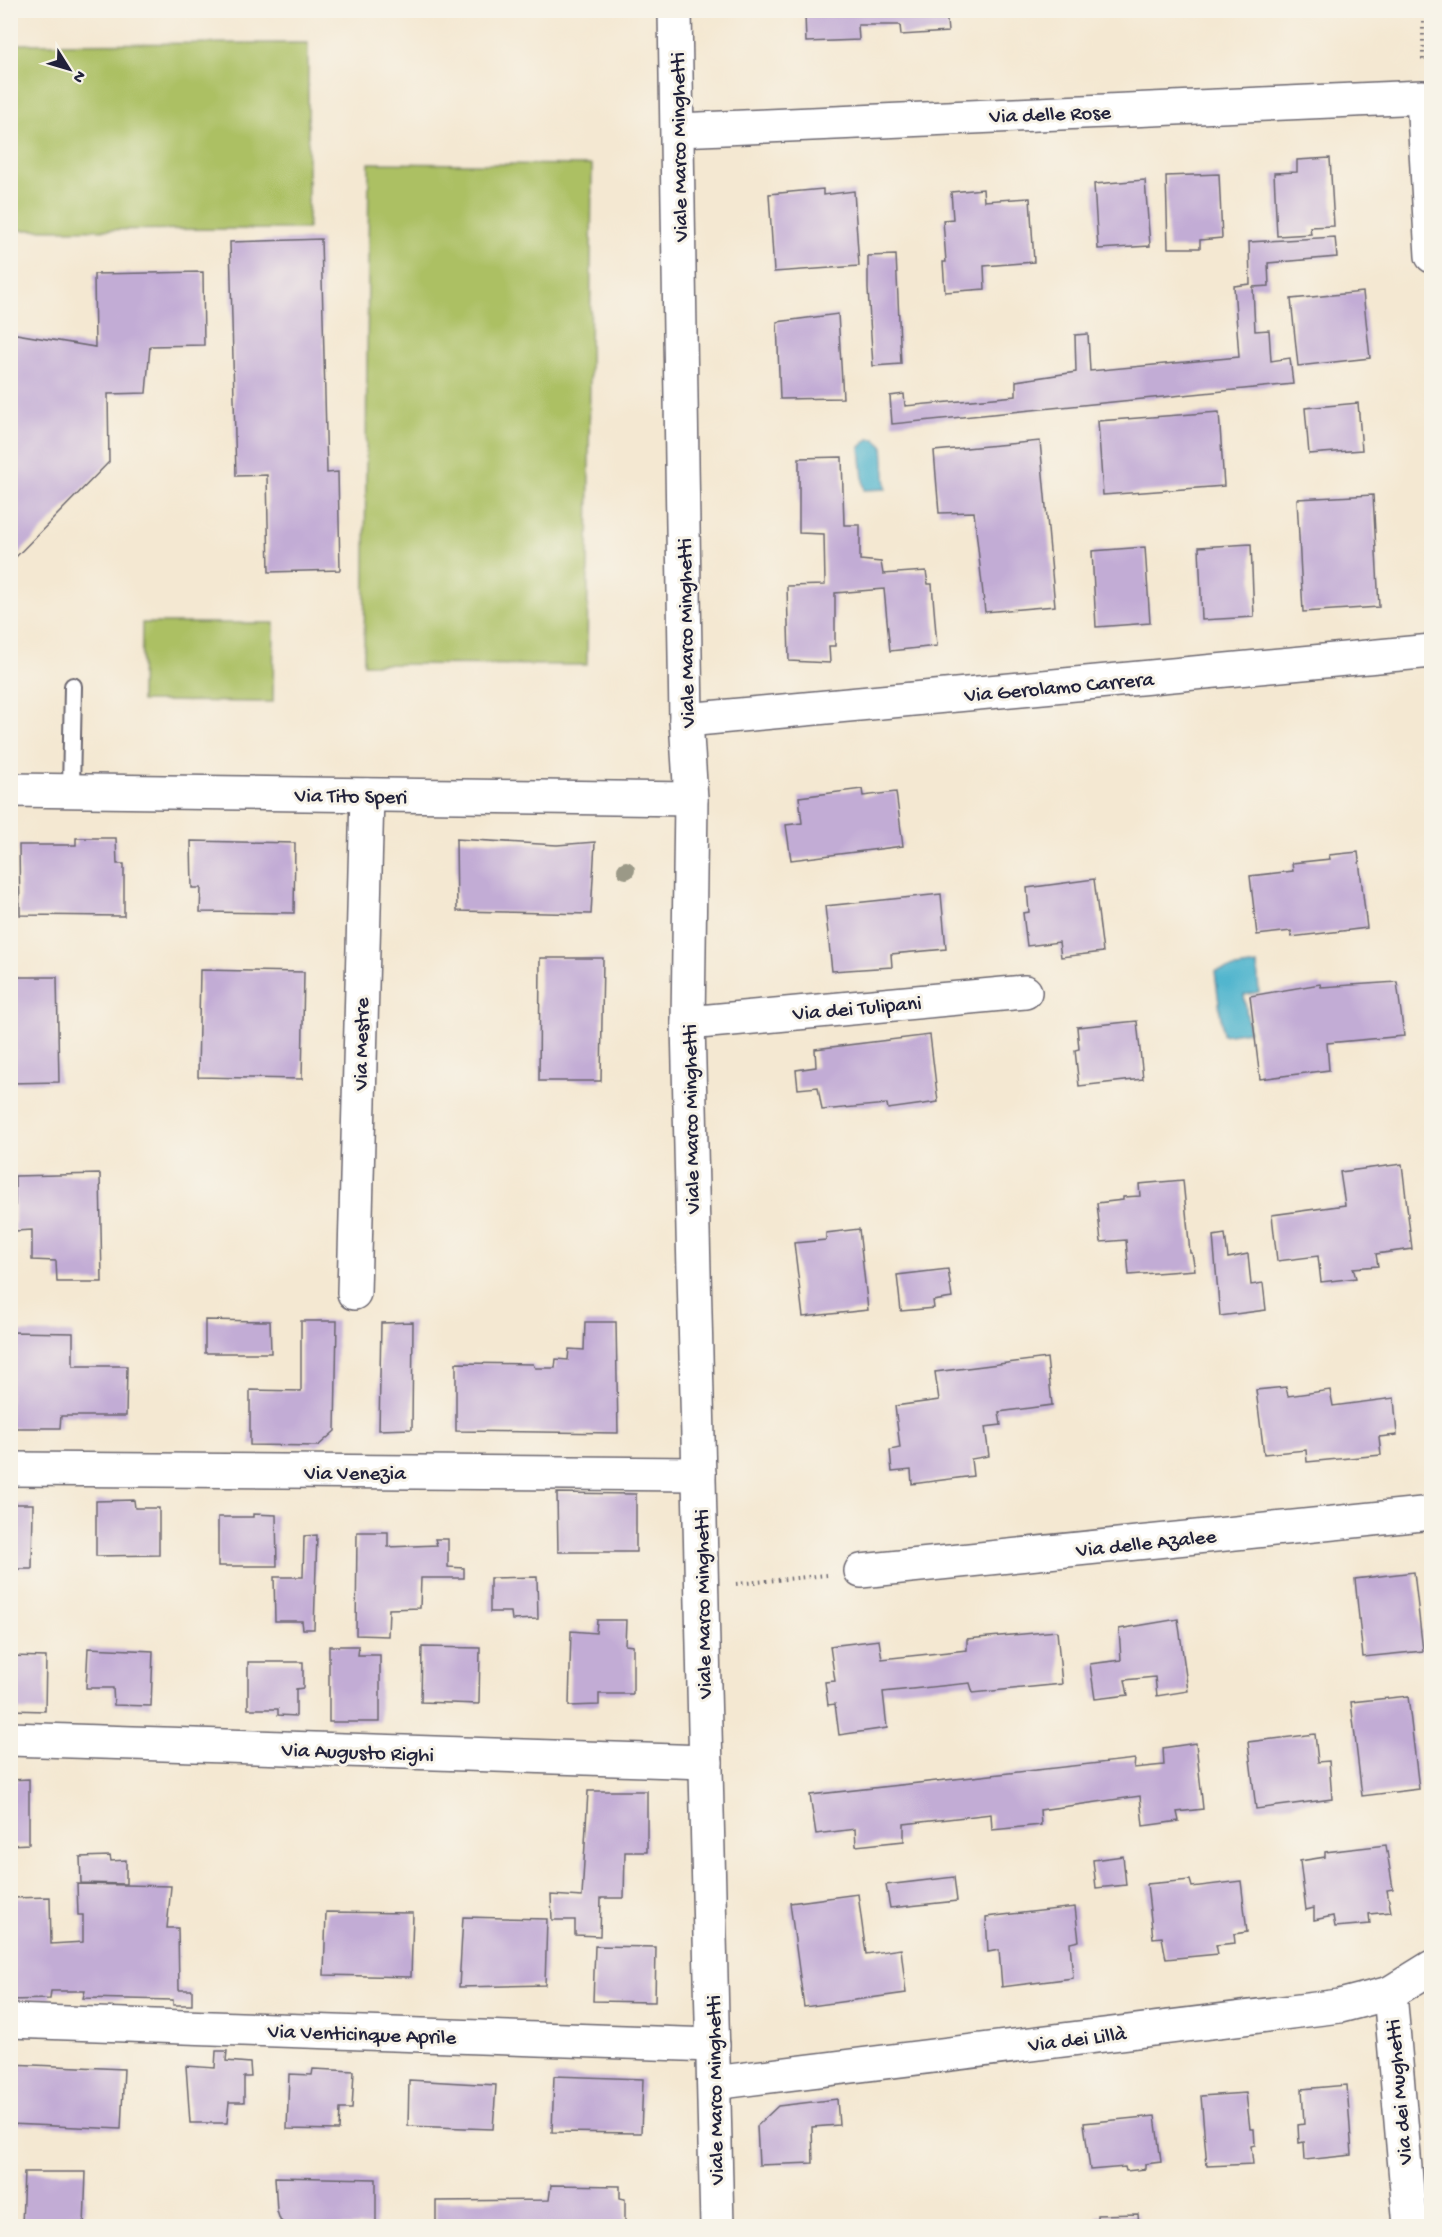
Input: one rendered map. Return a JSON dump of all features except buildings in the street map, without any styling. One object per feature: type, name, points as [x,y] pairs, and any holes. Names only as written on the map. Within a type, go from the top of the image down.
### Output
[{"type":"street","name":"Viale Marco Minghetti","points":[[675,10],[686,720],[691,799],[688,1023],[717,2226]]},
{"type":"street","name":"Via delle Rose","points":[[678,129],[1423,97]]},
{"type":"street","points":[[1423,97],[1431,256]]},
{"type":"street","name":"Via Gerolamo Carrera","points":[[686,720],[1431,651]]},
{"type":"street","name":"Via Tito Speri","points":[[10,790],[691,799]]},
{"type":"street","name":"Via Mestre","points":[[354,1293],[367,795]]},
{"type":"street","name":"Via dei Tulipani","points":[[688,1023],[1026,992]]},
{"type":"street","name":"Via Venezia","points":[[10,1469],[699,1474]]},
{"type":"street","name":"Via delle Azalee","points":[[861,1571],[1431,1513]]},
{"type":"street","name":"Via Augusto Righi","points":[[10,1739],[706,1762]]},
{"type":"street","name":"Via dei Lillà","points":[[714,2083],[1340,2006],[1390,1993],[1431,1967]]},
{"type":"street","name":"Via dei Mughetti","points":[[1390,1993],[1410,2226]]},
{"type":"street","name":"Via Venticinque Aprile","points":[[10,2022],[713,2045]]},
{"type":"lane","points":[[71,790],[73,686]]},
{"type":"path","points":[[1423,10],[1423,97]]},
{"type":"path","points":[[702,1588],[861,1571]]},
{"type":"green space","points":[[308,43],[308,229],[11,230],[11,44]]},
{"type":"green space","points":[[369,163],[592,165],[587,665],[364,664]]},
{"type":"green space","points":[[142,623],[274,623],[273,702],[141,701]]},
{"type":"water","points":[[869,439],[875,439],[883,446],[886,489],[864,490],[860,447]]},
{"type":"water","points":[[1257,965],[1259,992],[1244,995],[1249,1031],[1223,1035],[1215,971]]}]
